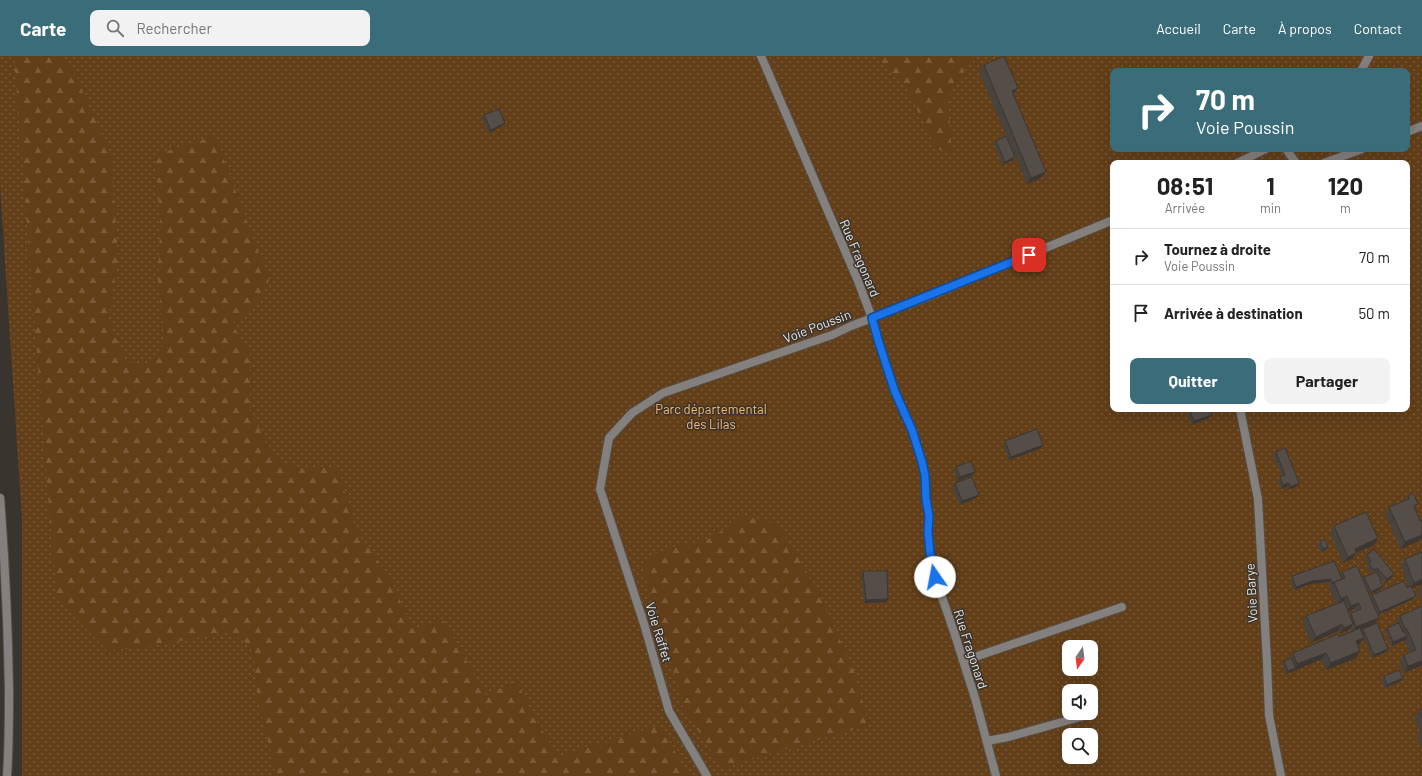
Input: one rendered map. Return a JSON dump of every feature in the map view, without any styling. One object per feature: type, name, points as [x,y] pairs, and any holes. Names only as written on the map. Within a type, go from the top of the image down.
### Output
[{"type":"street","name":"Rue Fragonard","points":[[761,56],[858,281],[872,318],[893,385],[912,430],[925,476],[926,499],[929,516],[928,532],[930,553],[934,571],[963,661],[996,776]]},
{"type":"street","points":[[1363,68],[1369,56]]},
{"type":"street","points":[[1410,131],[1422,126]]},
{"type":"street","points":[[1244,160],[1260,152]]},
{"type":"street","points":[[1332,160],[1354,152]]},
{"type":"street","name":"Voie Poussin","points":[[600,490],[610,438],[632,413],[663,393],[832,335],[1110,221]]},
{"type":"street","name":"Voie Barye","points":[[1241,412],[1258,499],[1264,600],[1268,715],[1281,776]]},
{"type":"street","name":"Voie Raffet","points":[[600,490],[644,624],[669,711],[707,776]]},
{"type":"street","points":[[0,498],[5,560],[8,643],[9,750],[7,776]]},
{"type":"street","points":[[963,661],[1122,607]]},
{"type":"street","points":[[987,741],[1008,737],[1070,720]]},
{"type":"green space","name":"Parc départemental des Lilas","points":[[0,56],[1422,56],[1422,776],[22,776],[22,519],[0,185]]},
{"type":"green space","points":[[14,56],[62,56],[76,77],[111,155],[118,258],[108,320],[126,361],[148,365],[165,342],[158,283],[160,221],[155,155],[215,136],[269,280],[259,301],[232,324],[250,353],[250,411],[274,458],[299,468],[336,467],[360,536],[390,577],[412,629],[443,620],[487,696],[515,680],[557,757],[660,725],[689,776],[276,776],[258,700],[252,646],[227,632],[159,645],[107,651],[57,599]]},
{"type":"green space","points":[[872,56],[974,56],[948,97],[952,154],[937,149],[905,86],[878,58]]},
{"type":"green space","points":[[743,516],[778,524],[820,595],[855,674],[869,725],[721,768],[685,709],[643,570],[654,553],[711,538]]},
{"type":"building","points":[[1004,56],[1018,88],[1012,91],[1046,172],[1031,178],[984,65]]},
{"type":"building","points":[[499,109],[505,123],[491,130],[484,115]]},
{"type":"building","points":[[1006,136],[1015,157],[1005,162],[996,141]]},
{"type":"building","points":[[1190,412],[1210,412],[1212,415],[1194,421]]},
{"type":"building","points":[[1037,429],[1043,445],[1011,457],[1005,441]]},
{"type":"building","points":[[1285,448],[1299,483],[1290,487],[1289,483],[1283,485],[1280,477],[1285,475],[1276,452]]},
{"type":"building","points":[[971,461],[975,472],[960,477],[956,467]]},
{"type":"building","points":[[972,477],[979,495],[962,501],[955,483]]},
{"type":"building","points":[[1413,493],[1418,504],[1414,506],[1420,521],[1422,520],[1422,535],[1405,542],[1389,507],[1409,499],[1408,496]]},
{"type":"building","points":[[1366,512],[1378,538],[1355,549],[1356,553],[1348,557],[1334,526]]},
{"type":"building","points":[[1325,539],[1328,547],[1323,549],[1320,542]]},
{"type":"building","points":[[1374,549],[1394,574],[1387,579],[1377,568],[1374,570],[1369,564],[1371,561],[1367,555]]},
{"type":"building","points":[[1422,552],[1422,579],[1414,583],[1405,559]]},
{"type":"building","points":[[1334,561],[1342,579],[1334,582],[1333,584],[1331,579],[1312,581],[1296,587],[1292,576]]},
{"type":"building","points":[[1357,566],[1379,618],[1356,627],[1351,613],[1361,609],[1359,603],[1351,606],[1347,596],[1341,599],[1334,582],[1345,578],[1342,572]]},
{"type":"building","points":[[863,571],[887,571],[888,599],[866,600]]},
{"type":"building","points":[[1377,572],[1383,586],[1371,592],[1364,577]]},
{"type":"building","points":[[1404,581],[1407,588],[1411,586],[1416,596],[1380,612],[1372,595]]},
{"type":"building","points":[[1344,601],[1353,624],[1344,628],[1342,624],[1316,637],[1306,616]]},
{"type":"building","points":[[1422,606],[1422,661],[1408,666],[1404,655],[1416,650],[1400,616]]},
{"type":"building","points":[[1377,623],[1388,649],[1374,655],[1363,629]]},
{"type":"building","points":[[1399,623],[1403,632],[1405,632],[1407,636],[1393,642],[1387,628]]},
{"type":"building","points":[[1360,628],[1364,638],[1356,641],[1360,651],[1331,663],[1326,653],[1297,664],[1293,653],[1338,634],[1339,637]]},
{"type":"building","points":[[1291,658],[1296,668],[1288,671],[1284,661]]},
{"type":"building","points":[[1399,670],[1403,678],[1387,685],[1384,676]]},
{"type":"building","points":[[1422,709],[1422,718],[1419,711]]},
{"type":"route","points":[[935,577],[930,553],[928,532],[929,516],[922,462],[912,430],[895,392],[872,318],[1029,255]]}]
